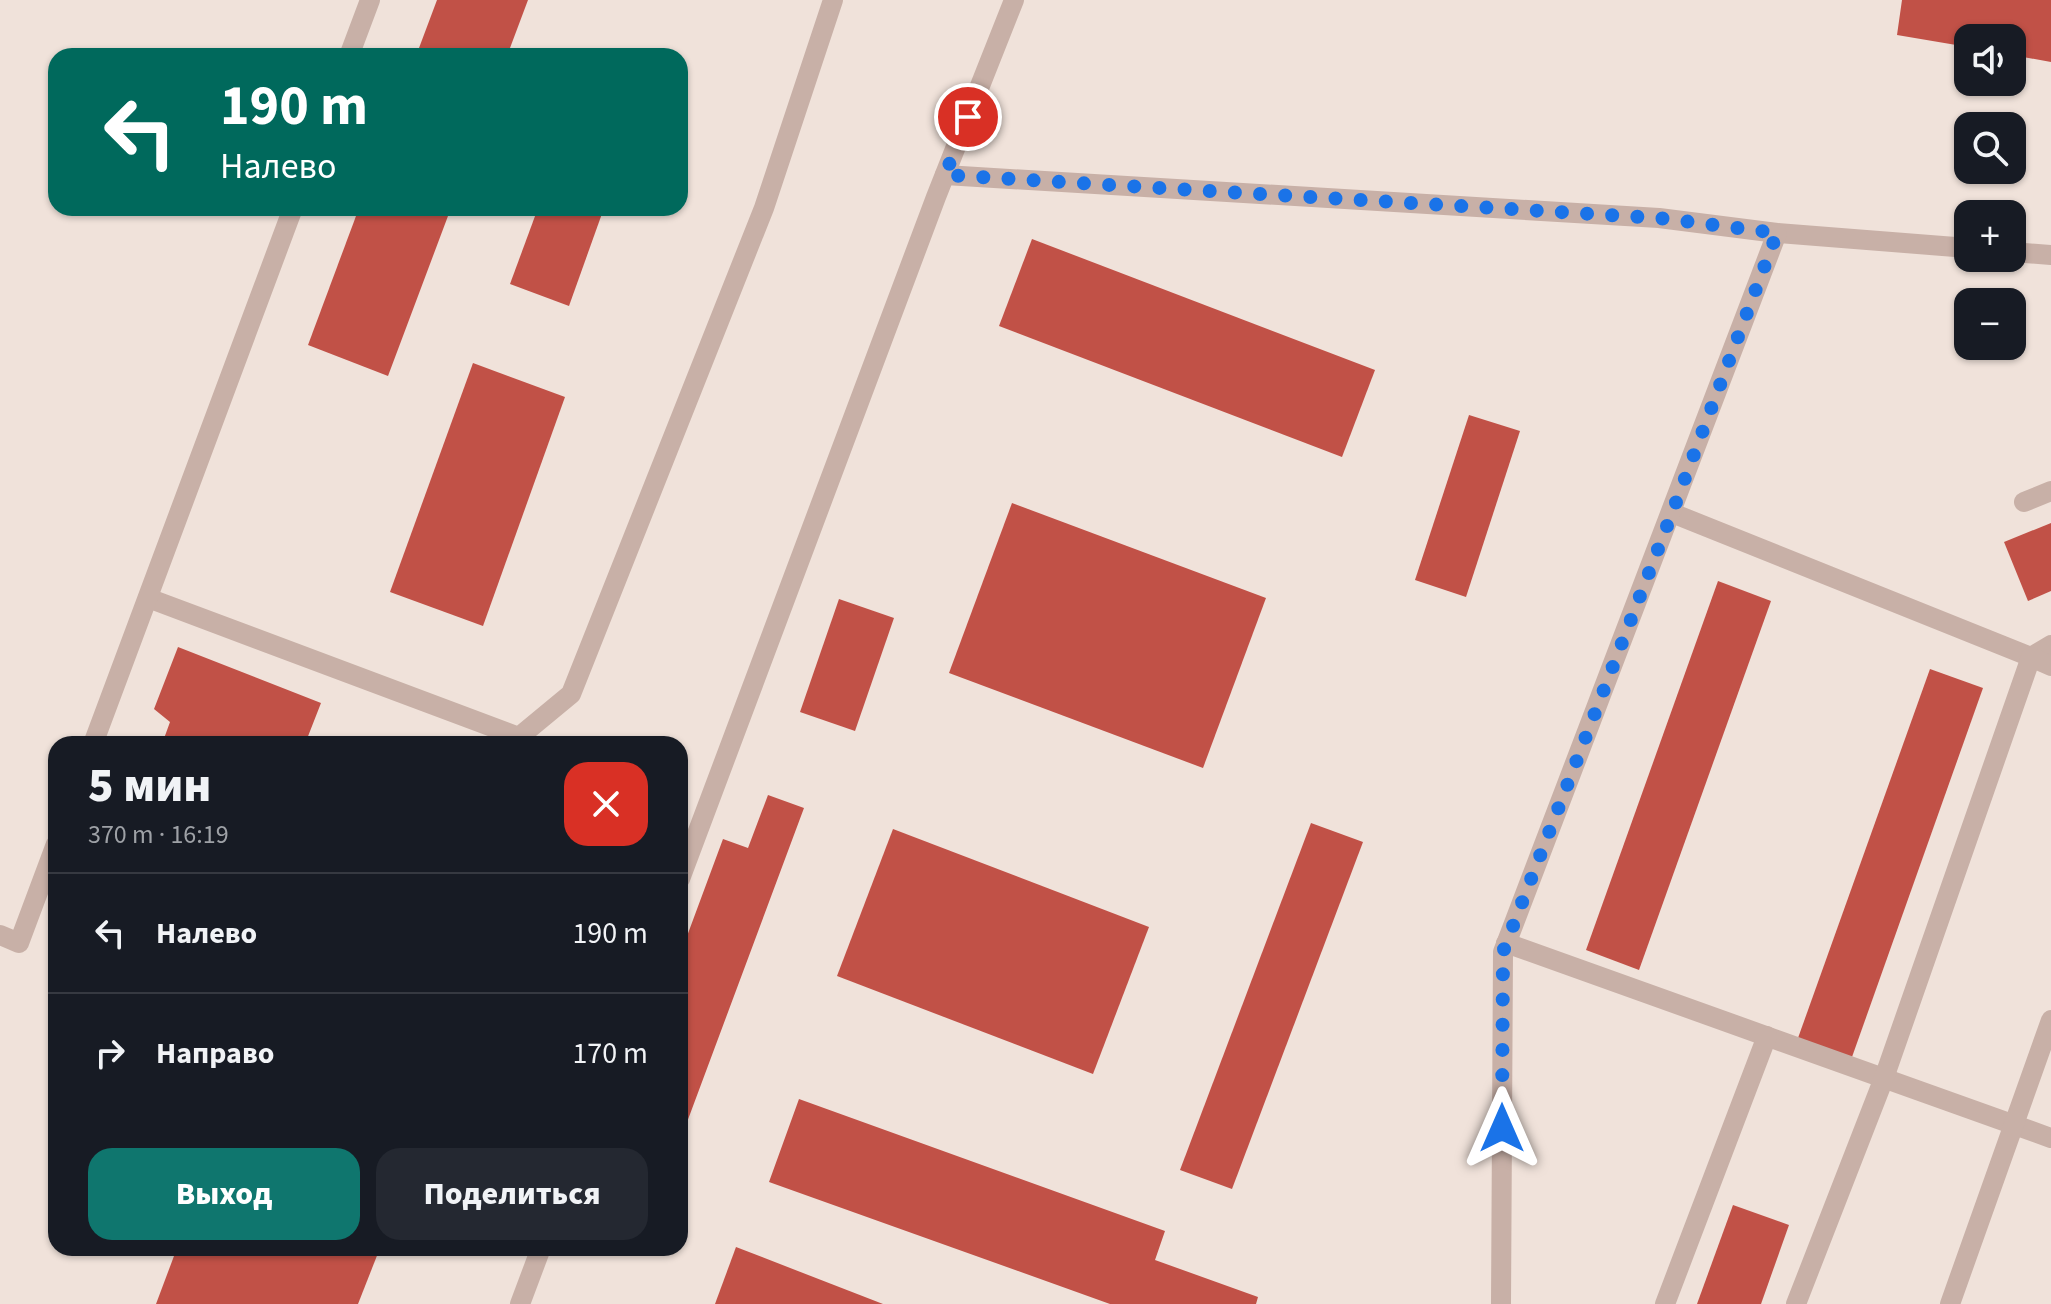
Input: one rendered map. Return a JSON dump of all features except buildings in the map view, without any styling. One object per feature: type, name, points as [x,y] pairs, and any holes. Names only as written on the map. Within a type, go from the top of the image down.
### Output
[{"type":"street","points":[[352,48],[370,0]]},
{"type":"street","points":[[520,736],[571,694],[764,208],[833,0]]},
{"type":"street","points":[[688,858],[1014,0]]},
{"type":"street","points":[[945,175],[1659,218],[1777,233],[1954,247]]},
{"type":"street","points":[[96,736],[290,216]]},
{"type":"street","points":[[1501,1304],[1503,952],[1777,233]]},
{"type":"street","points":[[2026,253],[2051,255]]},
{"type":"street","points":[[2024,502],[2051,491]]},
{"type":"street","points":[[1672,513],[2051,666]]},
{"type":"street","points":[[148,598],[516,736]]},
{"type":"street","points":[[1796,1304],[1884,1078],[2031,657],[2051,645]]},
{"type":"street","points":[[0,935],[19,943],[48,865]]},
{"type":"street","points":[[1506,943],[2051,1138]]},
{"type":"street","points":[[1950,1304],[2051,1020]]},
{"type":"street","points":[[1665,1304],[1767,1036]]},
{"type":"street","points":[[520,1304],[538,1256]]},
{"type":"route","points":[[968,117],[945,175],[1659,218],[1777,233],[1503,952],[1502,1128]]}]
